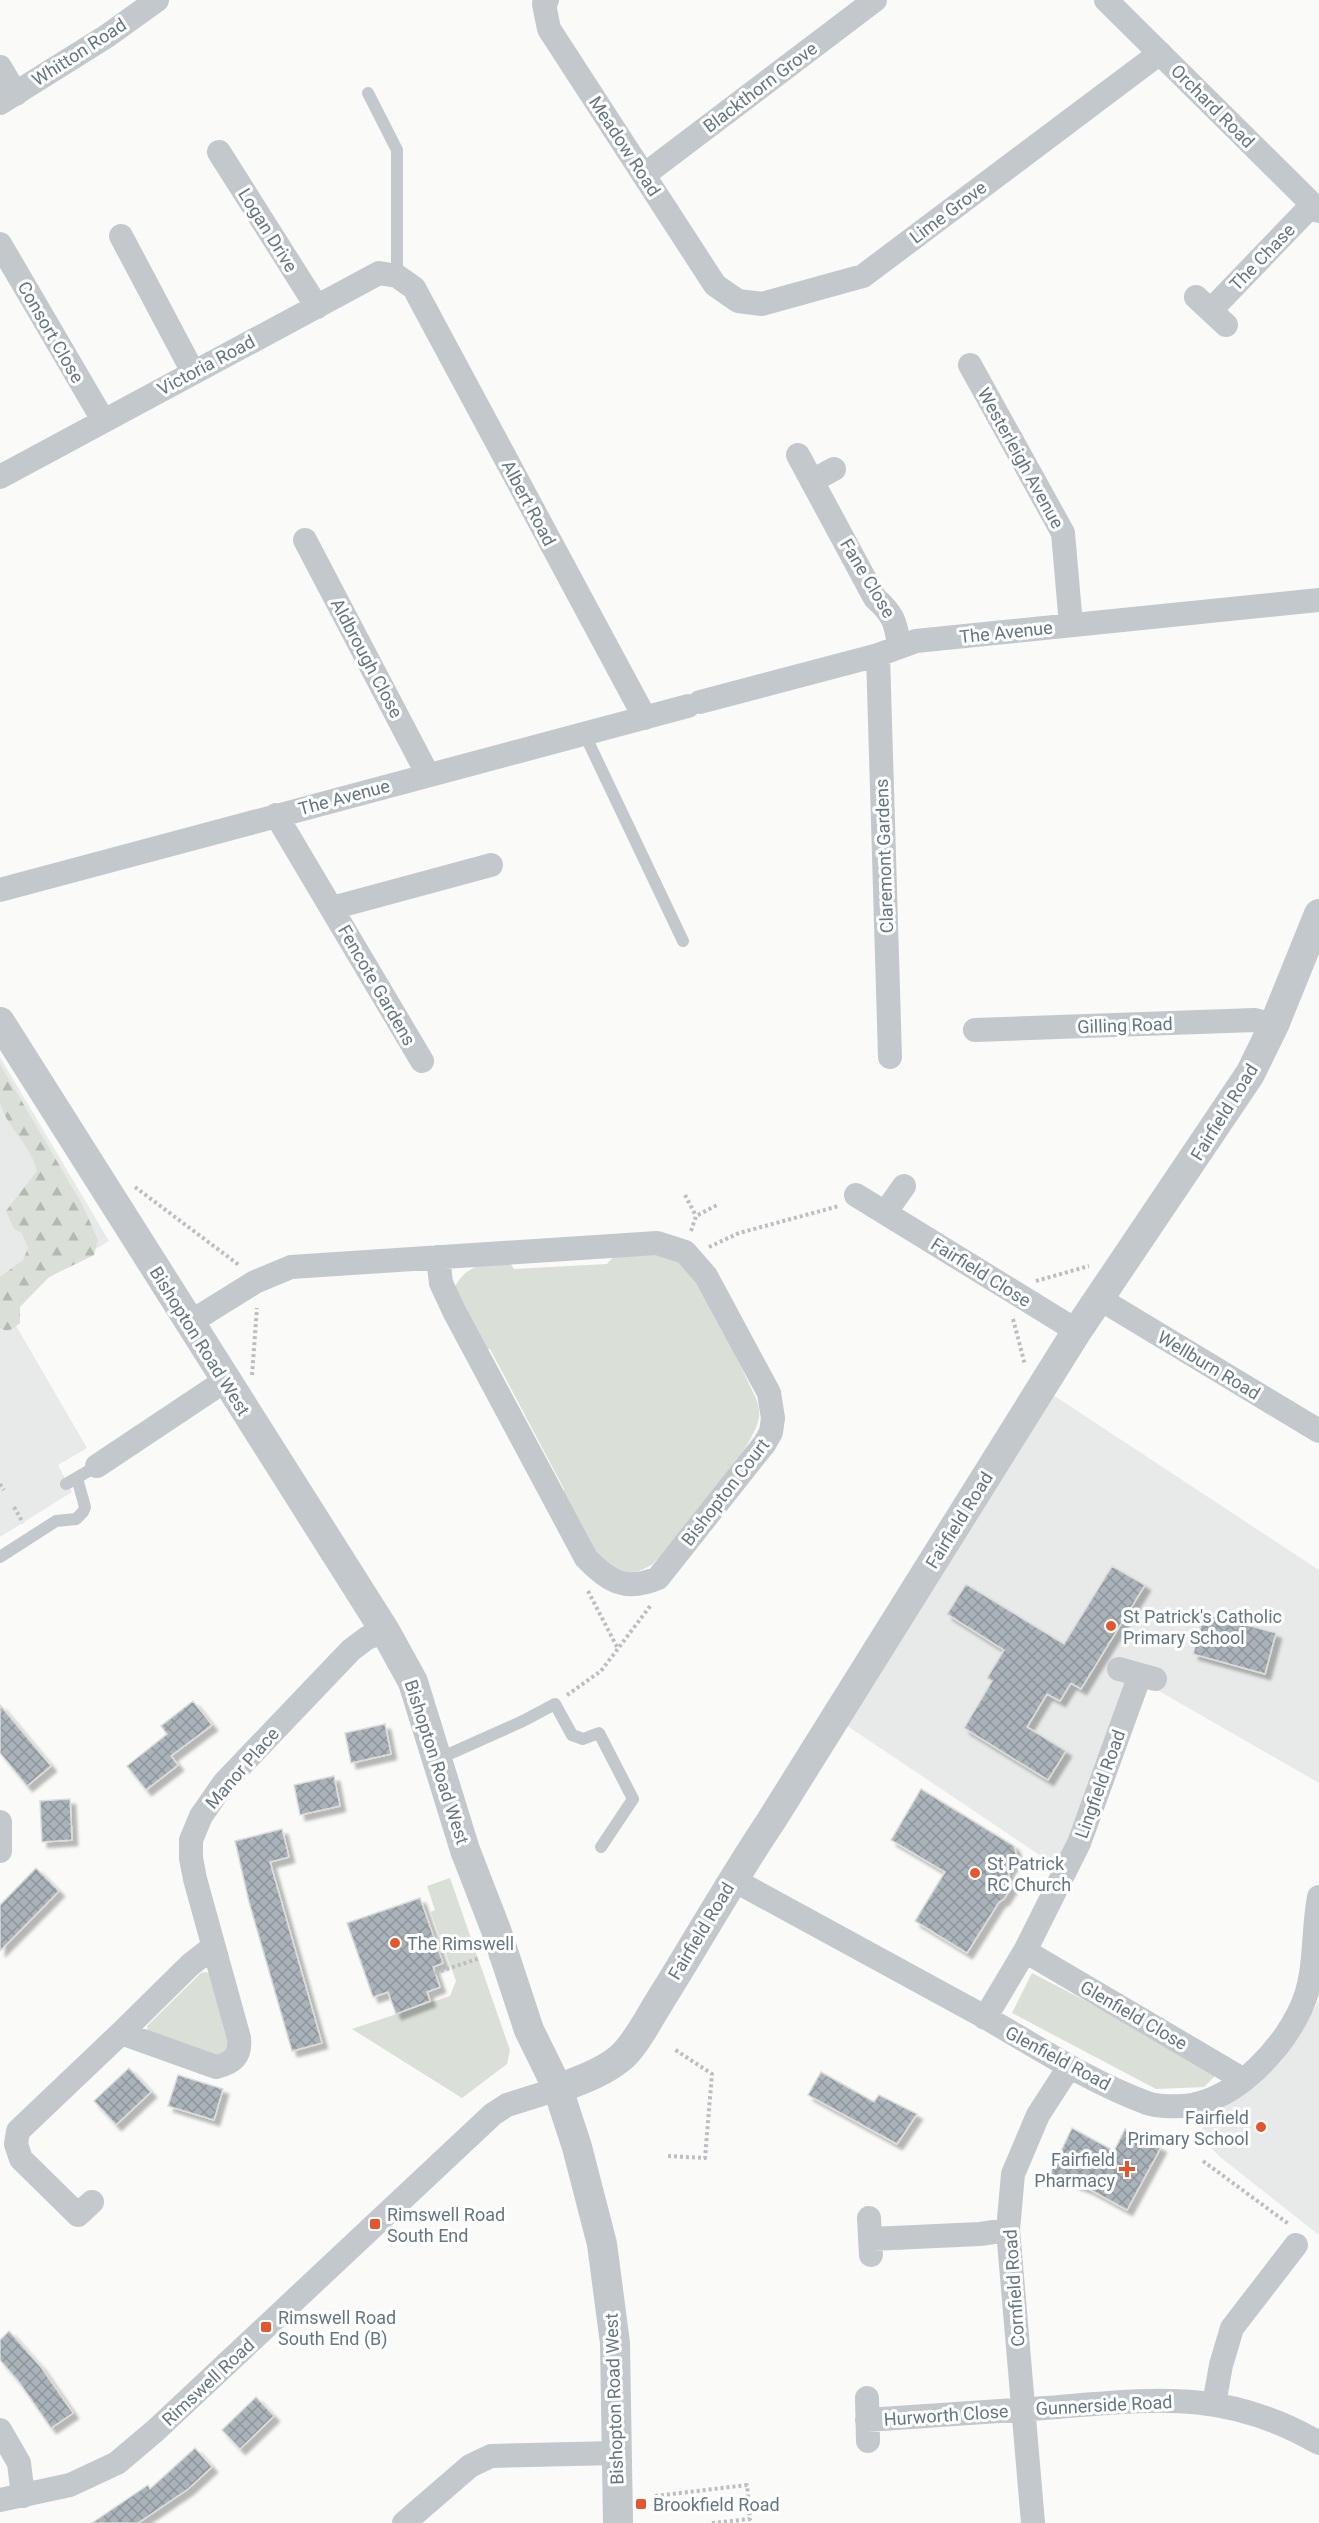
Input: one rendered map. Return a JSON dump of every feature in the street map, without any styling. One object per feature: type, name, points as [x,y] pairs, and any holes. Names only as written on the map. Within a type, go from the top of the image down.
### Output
[{"type":"street","name":"Whitton Road","points":[[8,99],[107,36],[157,0]]},
{"type":"street","name":"Blackthorn Grove","points":[[644,175],[875,0]]},
{"type":"street","name":"Orchard Road","points":[[1106,0],[1316,208]]},
{"type":"street","name":"Meadow Road","points":[[546,2],[549,29],[715,285]]},
{"type":"street","name":"Lime Grove","points":[[715,285],[738,301],[762,304],[863,276],[1160,53]]},
{"type":"street","points":[[0,67],[8,99]]},
{"type":"street","name":"Logan Drive","points":[[219,152],[317,307]]},
{"type":"street","name":"The Chase","points":[[1211,311],[1316,208]]},
{"type":"street","points":[[121,236],[193,372]]},
{"type":"street","name":"Consort Close","points":[[0,244],[103,420]]},
{"type":"street","name":"Victoria Road","points":[[0,477],[379,273],[405,282]]},
{"type":"street","name":"Albert Road","points":[[405,282],[645,718]]},
{"type":"street","name":"Westerleigh Avenue","points":[[970,365],[1063,533],[1071,625]]},
{"type":"street","name":"Fane Close","points":[[798,455],[875,598],[889,611],[897,626],[888,651]]},
{"type":"street","points":[[812,481],[834,469]]},
{"type":"street","name":"Aldbrough Close","points":[[305,540],[428,775]]},
{"type":"street","name":"The Avenue","points":[[0,890],[276,814],[585,735],[888,651],[916,641],[1319,600]]},
{"type":"street","name":"Claremont Gardens","points":[[888,651],[890,1057]]},
{"type":"street","name":"Fencote Gardens","points":[[276,814],[422,1061]]},
{"type":"street","name":"Fencote Gardens","points":[[332,908],[491,865]]},
{"type":"street","name":"Fairfield Road","points":[[558,2089],[587,2077],[620,2058],[640,2031],[697,1942],[732,1879],[771,1821],[1077,1331],[1250,1074],[1316,932]]},
{"type":"street","name":"Gilling Road","points":[[975,1030],[1256,1020],[1274,1025]]},
{"type":"street","name":"Bishopton Road West","points":[[0,1022],[189,1323],[239,1380],[385,1631],[412,1682],[465,1850],[496,1930],[529,2030],[558,2089],[602,2244],[615,2343],[618,2523]]},
{"type":"street","points":[[885,1213],[904,1186]]},
{"type":"street","name":"Fairfield Close","points":[[856,1195],[1077,1331]]},
{"type":"street","name":"Bishopton Court","points":[[189,1323],[259,1280],[291,1268],[438,1257],[657,1243],[685,1252],[706,1276],[769,1393],[773,1411],[771,1432],[765,1443],[658,1578],[645,1584],[623,1584],[603,1575],[586,1558],[453,1311],[441,1283],[438,1257]]},
{"type":"street","name":"Wellburn Road","points":[[1100,1299],[1319,1431]]},
{"type":"street","points":[[98,1466],[239,1380]]},
{"type":"street","name":"Manor Place","points":[[121,2033],[216,2067],[228,2064],[236,2058],[240,2049],[239,2038],[191,1858],[191,1840],[201,1816],[224,1783],[336,1665],[367,1638],[385,1631]]},
{"type":"street","name":"Lingfield Road","points":[[986,2018],[1025,1951],[1079,1843],[1138,1674]]},
{"type":"street","points":[[0,1822],[0,1851]]},
{"type":"street","name":"Glenfield Road","points":[[732,1879],[986,2018],[1069,2067],[1150,2104],[1192,2105],[1219,2095],[1244,2080],[1278,2046],[1301,2008],[1310,1982],[1319,1897]]},
{"type":"street","points":[[92,2202],[78,2215],[21,2159],[16,2144],[18,2131],[190,1965],[213,1947]]},
{"type":"street","name":"Glenfield Close","points":[[1025,1951],[1244,2080]]},
{"type":"street","name":"Cornfield Road","points":[[1033,2523],[1008,2230],[1013,2174],[1038,2115],[1069,2067]]},
{"type":"street","name":"Rimswell Road","points":[[12,2498],[70,2485],[117,2463],[156,2430],[494,2114],[507,2105],[558,2089]]},
{"type":"street","points":[[870,2237],[980,2235],[1008,2230]]},
{"type":"street","points":[[1214,2404],[1221,2365],[1232,2328],[1295,2240]]},
{"type":"street","name":"Gunnerside Road","points":[[1024,2409],[1164,2399],[1214,2404],[1247,2410],[1276,2420],[1319,2443]]},
{"type":"street","name":"Hurworth Close","points":[[867,2420],[1024,2409]]},
{"type":"street","points":[[0,2430],[18,2463],[12,2498]]},
{"type":"street","points":[[404,2523],[470,2466],[491,2456],[617,2453]]},
{"type":"lane","points":[[368,93],[397,150],[405,282]]},
{"type":"lane","points":[[585,735],[683,941]]},
{"type":"lane","points":[[0,1557],[56,1521],[76,1519],[84,1512],[82,1490],[71,1481],[98,1466]]},
{"type":"lane","points":[[436,1760],[555,1704],[572,1735],[583,1739],[599,1733],[633,1799],[601,1847]]},
{"type":"path","points":[[129,1182],[259,1280],[239,1380]]},
{"type":"path","points":[[686,1195],[696,1216],[690,1234]]},
{"type":"path","points":[[692,1259],[707,1248],[739,1233],[850,1203],[856,1195]]},
{"type":"path","points":[[696,1216],[719,1204]]},
{"type":"path","points":[[1032,1282],[1089,1266]]},
{"type":"path","points":[[1011,1313],[1025,1365]]},
{"type":"path","points":[[0,1484],[4,1490]]},
{"type":"path","points":[[14,1506],[25,1526]]},
{"type":"path","points":[[585,1585],[617,1647]]},
{"type":"path","points":[[555,1704],[600,1671],[658,1596]]},
{"type":"path","points":[[435,1973],[482,1957]]},
{"type":"path","points":[[668,2156],[705,2158],[712,2074],[674,2049]]},
{"type":"path","points":[[1203,2161],[1295,2240]]},
{"type":"path","points":[[655,2496],[747,2485],[750,2519],[712,2523]]},
{"type":"shaded area","points":[[0,1057],[109,1241],[4,1305],[87,1448],[58,1465],[72,1492],[0,1537]]},
{"type":"shaded area","name":"St Patrick's Catholic Primary School","points":[[1047,1391],[1319,1570],[1319,1783],[1145,1683],[1059,1868],[843,1723]]},
{"type":"shaded area","name":"Fairfield Primary School","points":[[1319,2001],[1319,2235],[1220,2157],[1201,2137],[1205,2117],[1280,2063]]},
{"type":"green space","points":[[0,1064],[82,1204],[98,1240],[94,1255],[49,1277],[20,1307],[20,1323],[8,1330],[0,1328],[0,1277],[23,1260],[28,1248],[22,1233],[14,1229],[6,1211],[37,1171],[30,1153],[3,1112],[0,1103]]},
{"type":"green space","points":[[646,1254],[668,1257],[685,1268],[719,1322],[755,1396],[759,1412],[754,1432],[744,1450],[713,1493],[653,1564],[631,1573],[620,1571],[609,1565],[599,1556],[582,1533],[562,1500],[564,1489],[490,1349],[481,1349],[454,1289],[458,1281],[470,1270],[484,1264],[509,1261],[514,1269],[607,1264],[615,1255]]},
{"type":"green space","points":[[450,1878],[510,2050],[507,2064],[462,2098],[352,2029],[450,1996],[456,1981],[431,1912],[435,1910],[427,1886]]},
{"type":"green space","points":[[201,1973],[212,1974],[232,2047],[220,2058],[148,2031],[147,2026]]},
{"type":"green space","points":[[1032,1973],[1210,2066],[1214,2077],[1204,2087],[1156,2089],[1012,2013]]},
{"type":"building","points":[[1112,1566],[1145,1585],[1081,1689],[1071,1683],[1060,1701],[1047,1694],[1027,1727],[1066,1751],[1048,1780],[964,1728],[992,1681],[987,1678],[1004,1650],[947,1614],[966,1584],[1064,1644]]},
{"type":"building","points":[[1204,1613],[1276,1633],[1265,1674],[1193,1654]]},
{"type":"building","points":[[193,1701],[212,1725],[171,1756],[178,1765],[146,1790],[127,1766],[167,1734],[161,1726]]},
{"type":"building","points":[[0,1705],[51,1766],[27,1786],[0,1753]]},
{"type":"building","points":[[385,1724],[391,1754],[351,1763],[345,1733]]},
{"type":"building","points":[[334,1776],[340,1806],[300,1815],[294,1785]]},
{"type":"building","name":"St Patrick RC Church","points":[[921,1789],[1014,1846],[1017,1857],[1008,1871],[1011,1888],[1004,1899],[999,1902],[967,1953],[915,1921],[945,1872],[891,1840]]},
{"type":"building","points":[[70,1799],[72,1840],[42,1842],[40,1801]]},
{"type":"building","points":[[282,1829],[289,1857],[270,1862],[322,2043],[292,2051],[249,1902],[235,1841]]},
{"type":"building","points":[[36,1868],[59,1891],[0,1951],[0,1905]]},
{"type":"building","name":"The Rimswell","points":[[420,1898],[443,1963],[433,1967],[440,1987],[427,1992],[430,2001],[396,2014],[388,1992],[373,1997],[347,1923]]},
{"type":"building","points":[[129,2068],[151,2092],[116,2125],[94,2101]]},
{"type":"building","points":[[821,2072],[874,2102],[879,2095],[917,2114],[897,2144],[808,2095]]},
{"type":"building","points":[[178,2075],[223,2089],[214,2120],[168,2106]]},
{"type":"building","points":[[1072,2128],[1114,2151],[1125,2129],[1161,2147],[1127,2210],[1089,2189],[1050,2174]]},
{"type":"building","points":[[9,2331],[41,2367],[73,2413],[51,2428],[19,2382],[0,2360],[0,2340]]},
{"type":"building","points":[[256,2397],[274,2416],[240,2449],[222,2430]]},
{"type":"building","points":[[195,2448],[212,2467],[188,2489],[138,2523],[92,2523],[148,2485],[150,2489]]},
{"type":"place","name":"St Patrick's Catholic Primary School","points":[[1111,1626]]},
{"type":"place","name":"St Patrick RC Church","points":[[975,1873]]},
{"type":"place","name":"The Rimswell","points":[[395,1943]]},
{"type":"place","name":"Fairfield Primary School","points":[[1261,2127]]},
{"type":"place","name":"Fairfield Pharmacy","points":[[1127,2169]]},
{"type":"place","name":"Rimswell Road South End","points":[[375,2224]]},
{"type":"place","name":"Rimswell Road South End (B)","points":[[266,2327]]},
{"type":"place","name":"Brookfield Road","points":[[641,2504]]}]
